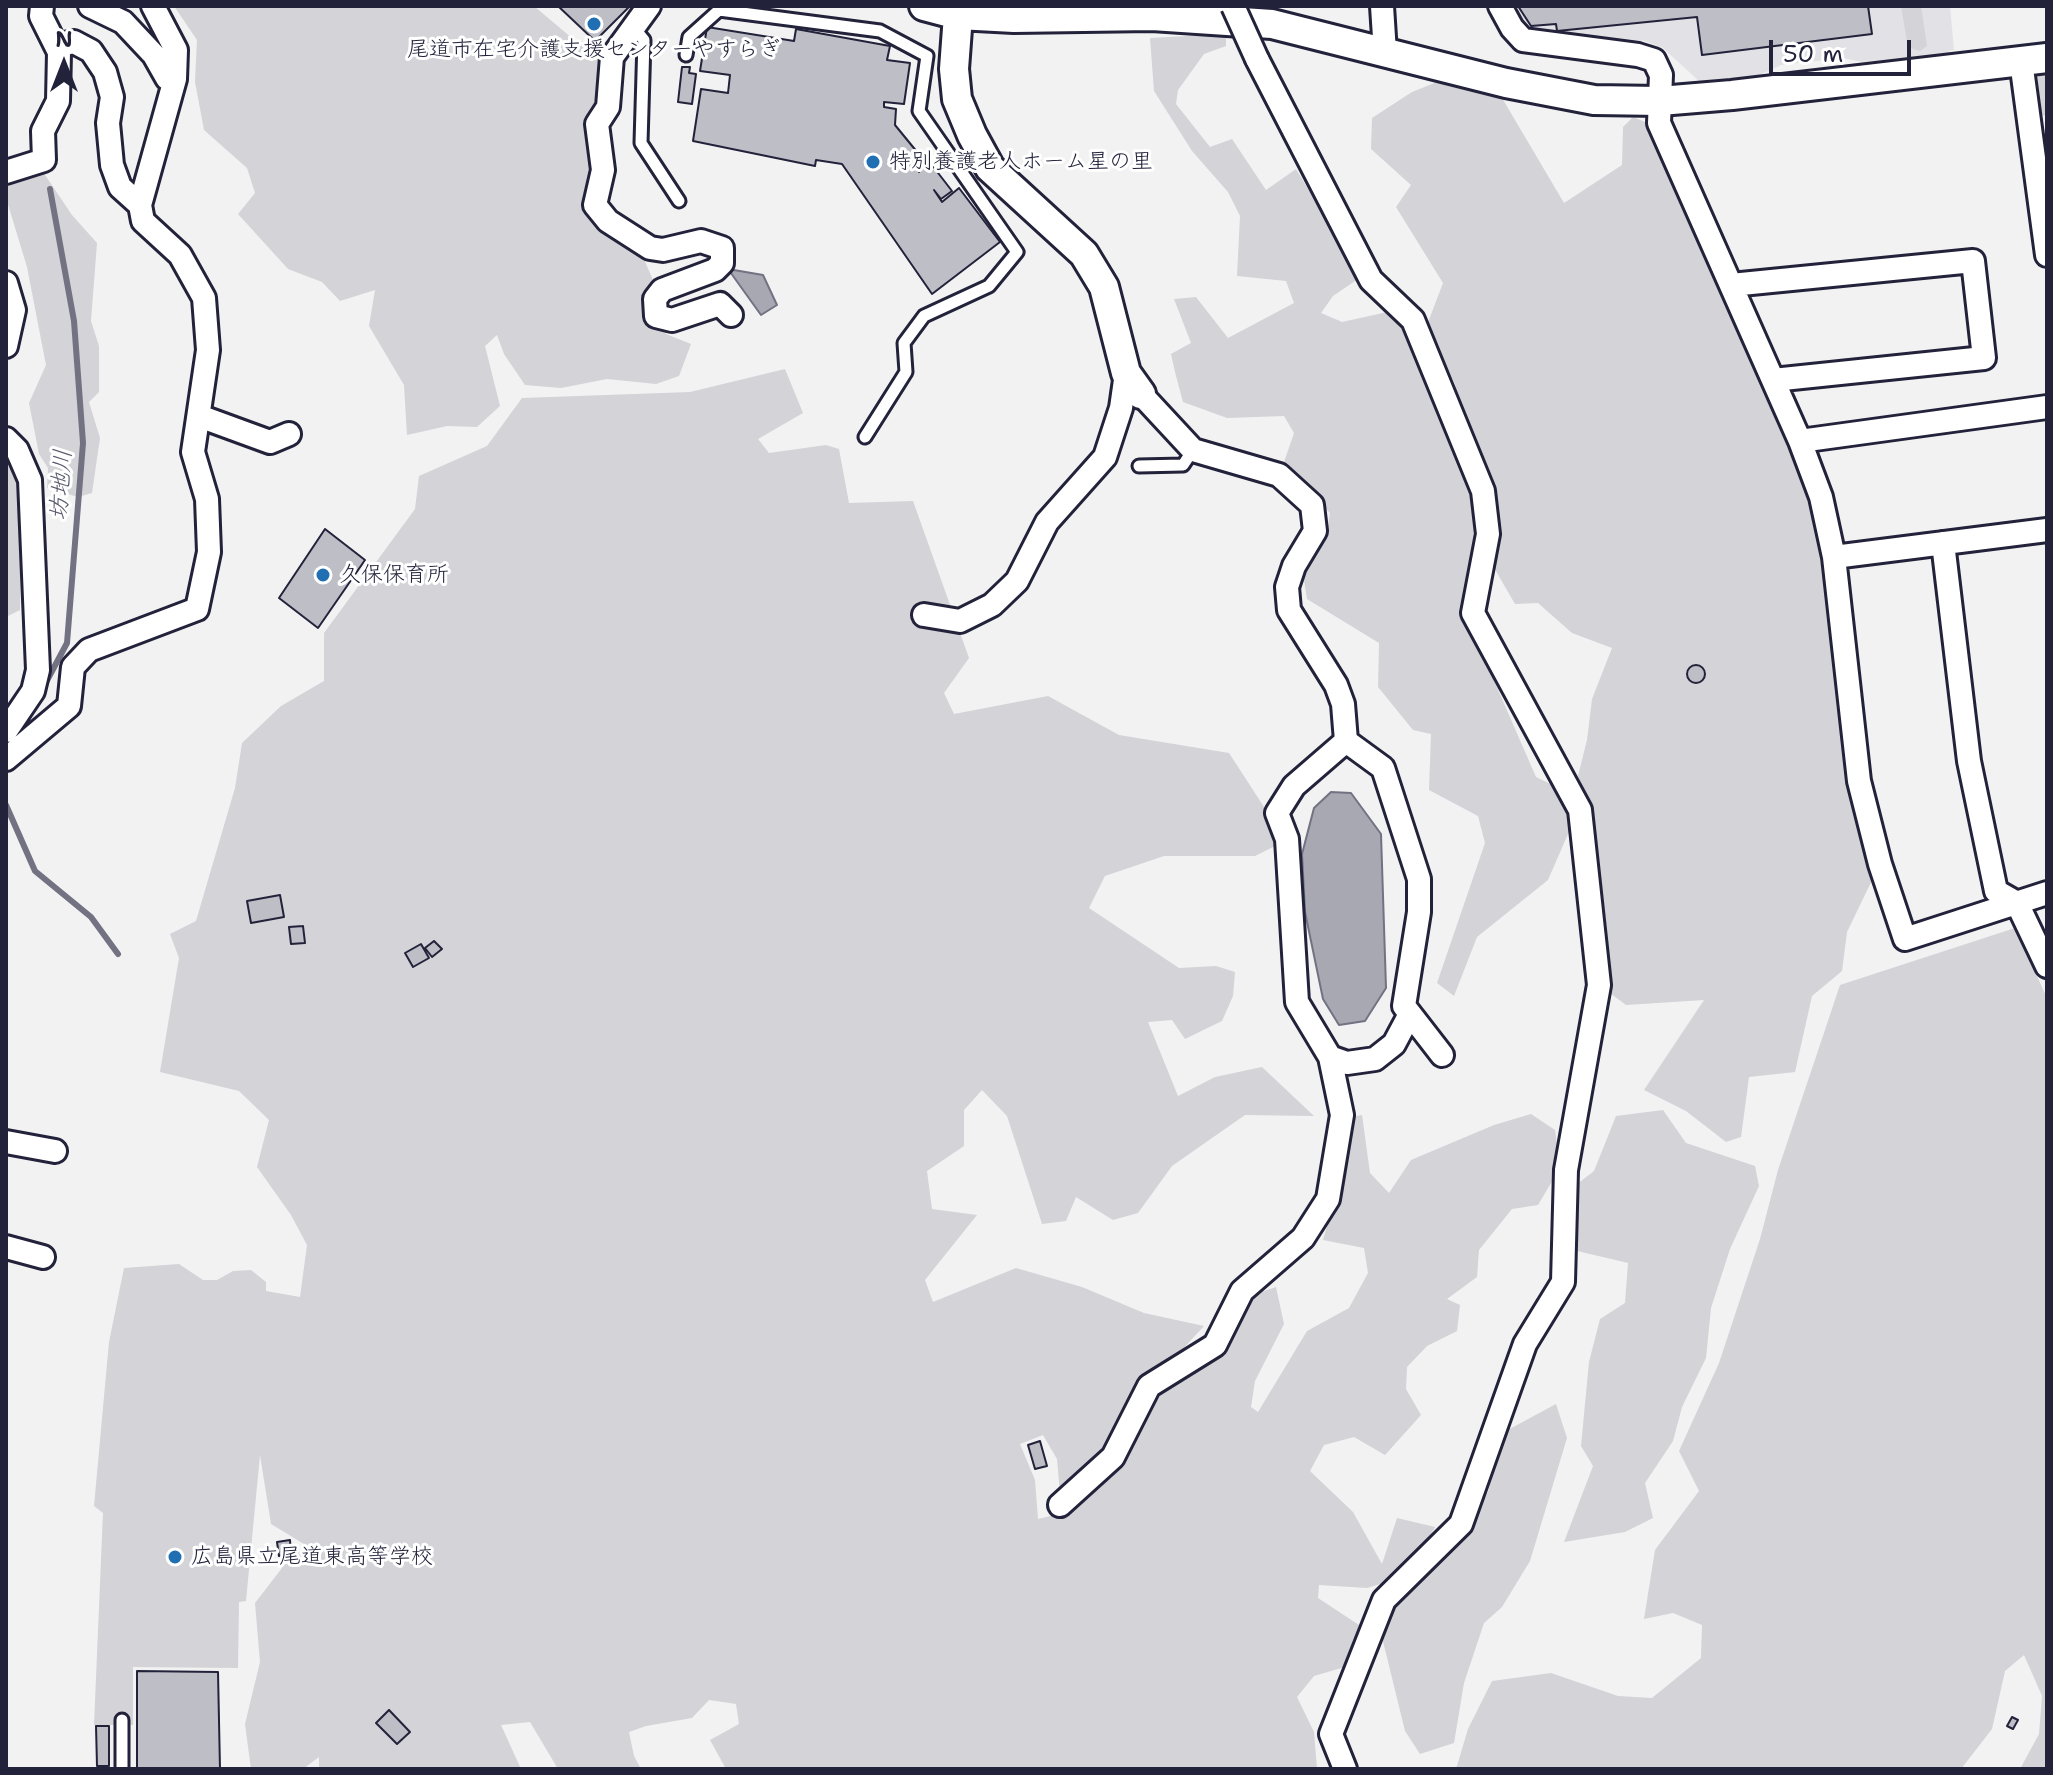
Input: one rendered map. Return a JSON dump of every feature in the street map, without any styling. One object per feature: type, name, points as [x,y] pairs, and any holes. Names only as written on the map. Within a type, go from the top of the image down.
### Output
[{"type":"street","points":[[6,172],[44,160],[43,131],[58,101],[59,52],[41,16],[42,6]]},
{"type":"street","points":[[90,6],[123,22],[154,55],[167,78],[175,79]]},
{"type":"street","points":[[6,759],[69,706],[73,667],[89,650],[197,609],[209,552],[207,499],[193,452],[208,350],[204,298],[180,255],[143,221],[140,205],[175,79],[176,50],[153,6]]},
{"type":"street","points":[[649,6],[612,57],[608,107],[597,124],[603,170],[595,205],[608,221],[650,248],[663,250],[701,241],[722,248],[722,263],[715,270],[662,290],[655,299],[656,316],[672,320],[720,304],[731,315]]},
{"type":"street","points":[[924,6],[958,15],[1069,12],[1272,24],[1594,100],[1660,101],[2034,59],[2047,255]]},
{"type":"street","points":[[1233,6],[1257,59],[1371,280],[1413,320],[1483,491],[1488,534],[1473,613],[1580,810],[1599,985],[1566,1170],[1563,1282],[1525,1344],[1461,1524],[1384,1600],[1331,1734],[1345,1769]]},
{"type":"street","points":[[1382,6],[1385,53]]},
{"type":"street","points":[[1500,6],[1523,40],[1654,60],[1661,75],[1659,123],[1800,441],[1821,497],[1834,557],[1859,781],[1880,864],[1905,939],[2047,893]]},
{"type":"street","points":[[958,15],[954,69],[957,99],[978,146],[990,168],[1084,254],[1104,287],[1134,384],[1193,450],[1279,475],[1312,505],[1315,531],[1294,566],[1287,587],[1289,610],[1336,685],[1343,704],[1346,741],[1383,768],[1419,879],[1419,912],[1404,1006],[1442,1055]]},
{"type":"street","points":[[56,46],[74,42],[91,51],[105,72],[112,97],[108,123],[112,165],[120,187],[140,205]]},
{"type":"street","points":[[1731,285],[1973,261],[1984,358],[1773,380]]},
{"type":"street","points":[[6,283],[14,310],[6,346]]},
{"type":"street","points":[[924,615],[960,621],[992,605],[1017,581],[1047,522],[1105,457],[1121,408],[1134,384]]},
{"type":"street","points":[[1800,441],[2047,407]]},
{"type":"street","points":[[199,416],[270,442],[289,434]]},
{"type":"street","points":[[6,439],[17,450],[30,480],[38,670],[33,691],[6,731]]},
{"type":"street","points":[[1834,557],[2047,530]]},
{"type":"street","points":[[1943,543],[1969,761],[1996,891],[2017,903],[2047,966]]},
{"type":"street","points":[[1060,1505],[1113,1457],[1149,1386],[1215,1345],[1242,1291],[1303,1238],[1328,1199],[1342,1115],[1330,1057],[1297,1002],[1287,839],[1277,813],[1294,786],[1346,741]]},
{"type":"street","points":[[1330,1057],[1347,1063],[1375,1059],[1394,1044],[1410,1014]]},
{"type":"street","points":[[6,1142],[55,1151]]},
{"type":"street","points":[[6,1247],[43,1257]]},
{"type":"lane","points":[[686,55],[689,37],[719,10],[880,31],[927,56],[919,111],[1017,252],[989,286],[924,316],[904,343],[906,372],[865,437]]},
{"type":"lane","points":[[633,27],[644,40],[641,143],[679,201]]},
{"type":"lane","points":[[953,160],[978,146]]},
{"type":"lane","points":[[1139,466],[1183,465],[1193,450]]},
{"type":"lane","points":[[122,1720],[122,1769]]},
{"type":"shaded area","points":[[174,6],[534,6],[573,39],[609,48],[597,203],[636,241],[667,312],[666,334],[691,344],[679,376],[656,384],[607,379],[561,388],[525,385],[504,354],[497,335],[485,346],[500,406],[477,427],[447,426],[407,435],[404,385],[369,326],[375,290],[340,301],[322,282],[288,269],[238,214],[255,193],[247,168],[204,130],[195,82],[197,40]]},
{"type":"shaded area","points":[[1510,6],[1950,6],[1954,50],[1949,51],[1949,56],[1862,62],[1843,58],[1781,65],[1757,76],[1700,82],[1663,48],[1644,41],[1538,30],[1518,18]]},
{"type":"shaded area","points":[[1901,6],[1921,6],[1927,46],[1920,51],[1908,47]]},
{"type":"shaded area","points":[[1226,34],[1226,46],[1204,54],[1178,90],[1176,104],[1210,147],[1232,139],[1266,190],[1296,169],[1361,277],[1333,296],[1321,313],[1342,322],[1392,311],[1412,332],[1437,416],[1479,501],[1481,538],[1462,607],[1536,777],[1563,790],[1574,820],[1548,880],[1477,937],[1454,996],[1437,983],[1485,843],[1478,816],[1429,790],[1431,734],[1413,730],[1378,687],[1379,643],[1307,599],[1302,567],[1326,539],[1330,513],[1283,465],[1294,433],[1284,416],[1227,418],[1183,402],[1175,372],[1171,354],[1191,343],[1174,299],[1196,297],[1228,338],[1294,303],[1286,281],[1237,276],[1240,216],[1228,192],[1192,151],[1154,91],[1150,38]]},
{"type":"shaded area","points":[[2047,75],[2047,115],[2037,116],[2033,77]]},
{"type":"shaded area","points":[[1437,82],[1502,98],[1564,203],[1622,165],[1623,127],[1633,117],[1645,122],[1774,405],[1805,491],[1823,556],[1874,876],[1847,932],[1842,971],[1812,996],[1795,1072],[1749,1077],[1741,1137],[1726,1142],[1686,1111],[1644,1090],[1704,1000],[1626,1005],[1606,990],[1607,931],[1592,812],[1578,776],[1587,740],[1592,699],[1612,648],[1572,633],[1538,603],[1515,604],[1493,566],[1497,494],[1461,421],[1455,384],[1427,325],[1443,283],[1396,207],[1411,185],[1371,149],[1372,118],[1412,92]]},
{"type":"shaded area","points":[[39,166],[72,215],[97,243],[91,321],[99,346],[99,392],[89,402],[100,438],[92,493],[78,497],[47,488],[48,468],[39,454],[29,403],[46,365],[27,267],[6,198],[6,184]]},
{"type":"shaded area","points":[[728,269],[763,275],[777,305],[761,315]]},
{"type":"shaded area","points":[[785,369],[803,413],[758,439],[769,453],[826,445],[839,449],[849,503],[913,501],[969,658],[944,693],[954,714],[1048,696],[1119,735],[1229,753],[1266,810],[1277,845],[1255,856],[1164,856],[1105,876],[1089,908],[1179,968],[1216,966],[1235,972],[1233,996],[1222,1021],[1185,1039],[1172,1020],[1148,1022],[1178,1096],[1215,1077],[1262,1067],[1314,1116],[1245,1115],[1172,1166],[1138,1213],[1113,1220],[1076,1197],[1066,1221],[1042,1224],[1007,1116],[982,1090],[964,1110],[964,1146],[927,1171],[932,1209],[977,1215],[925,1280],[933,1302],[1016,1268],[1082,1287],[1144,1313],[1204,1326],[1171,1362],[1112,1444],[1060,1494],[1057,1459],[1043,1435],[1020,1444],[1035,1480],[1038,1519],[1072,1511],[1129,1456],[1157,1392],[1246,1297],[1276,1287],[1284,1324],[1255,1381],[1251,1407],[1258,1412],[1307,1331],[1349,1308],[1368,1273],[1364,1248],[1323,1240],[1333,1205],[1346,1118],[1362,1115],[1370,1173],[1389,1193],[1411,1160],[1494,1125],[1531,1114],[1555,1130],[1560,1168],[1538,1205],[1512,1209],[1479,1250],[1477,1277],[1447,1299],[1460,1305],[1457,1331],[1427,1346],[1407,1367],[1406,1389],[1421,1415],[1385,1455],[1354,1437],[1324,1445],[1310,1471],[1353,1512],[1382,1564],[1397,1518],[1435,1527],[1421,1552],[1393,1580],[1367,1588],[1319,1585],[1318,1598],[1359,1625],[1348,1666],[1314,1676],[1297,1697],[1314,1732],[1317,1769],[726,1769],[710,1740],[739,1724],[736,1704],[709,1700],[692,1718],[629,1732],[634,1756],[641,1769],[558,1769],[530,1722],[501,1725],[521,1769],[319,1769],[319,1757],[303,1769],[251,1769],[245,1724],[260,1662],[255,1603],[292,1555],[309,1547],[271,1524],[260,1455],[246,1601],[239,1602],[238,1668],[133,1667],[133,1725],[94,1725],[103,1513],[94,1506],[109,1342],[124,1268],[179,1264],[203,1280],[217,1280],[233,1271],[251,1270],[266,1282],[266,1291],[300,1297],[307,1245],[291,1215],[257,1167],[269,1120],[239,1091],[160,1072],[179,958],[170,934],[196,921],[235,788],[242,743],[281,706],[324,681],[324,633],[415,509],[419,476],[487,446],[522,398],[690,392]]},
{"type":"shaded area","points":[[6,447],[21,483],[20,610],[6,617]]},
{"type":"shaded area","points":[[1331,792],[1351,793],[1381,834],[1386,988],[1365,1021],[1339,1025],[1323,999],[1305,912],[1302,854],[1314,808]]},
{"type":"shaded area","points":[[2015,928],[2047,998],[2047,1769],[2020,1769],[2039,1734],[2042,1696],[2024,1655],[2005,1671],[1992,1729],[1961,1769],[1456,1769],[1468,1729],[1492,1681],[1551,1673],[1618,1696],[1652,1698],[1701,1658],[1702,1625],[1673,1613],[1644,1619],[1655,1550],[1699,1491],[1679,1451],[1719,1363],[1760,1239],[1778,1170],[1840,985]]},
{"type":"shaded area","points":[[1663,1110],[1686,1143],[1755,1166],[1759,1186],[1730,1249],[1711,1308],[1706,1358],[1682,1407],[1673,1441],[1645,1483],[1653,1518],[1625,1532],[1564,1542],[1593,1466],[1581,1446],[1589,1362],[1600,1319],[1625,1303],[1628,1263],[1573,1250],[1572,1188],[1594,1171],[1616,1116]]},
{"type":"shaded area","points":[[1556,1404],[1567,1438],[1530,1561],[1502,1607],[1484,1623],[1464,1683],[1454,1743],[1420,1754],[1405,1731],[1381,1633],[1387,1607],[1456,1548],[1488,1492],[1504,1432]]},
{"type":"building","name":"尾道市在宅介護支援センターやすらぎ","points":[[558,6],[630,6],[595,41]]},
{"type":"building","points":[[1518,6],[1868,6],[1872,34],[1702,55],[1697,17],[1557,31],[1556,24],[1531,26]]},
{"type":"building","name":"特別養護老人ホーム星の里","points":[[707,27],[794,41],[796,29],[890,46],[887,60],[910,63],[904,104],[884,102],[884,107],[896,109],[895,125],[922,158],[914,165],[925,156],[952,191],[941,199],[934,190],[942,202],[959,188],[1000,242],[932,294],[842,164],[816,160],[815,166],[693,141],[701,89],[728,93],[730,75],[700,71]]},
{"type":"building","points":[[682,67],[690,67],[689,73],[696,74],[692,104],[678,102]]},
{"type":"building","points":[[325,529],[365,560],[318,628],[279,598]]},
{"type":"building","points":[[1692,665],[1700,665],[1705,674],[1703,681],[1692,683],[1687,678],[1687,670]]},
{"type":"building","points":[[280,895],[284,917],[251,923],[247,901]]},
{"type":"building","points":[[303,926],[305,943],[291,944],[289,927]]},
{"type":"building","points":[[434,941],[442,949],[432,957],[425,948]]},
{"type":"building","points":[[421,944],[429,958],[413,967],[405,953]]},
{"type":"building","points":[[1040,1441],[1047,1466],[1035,1469],[1028,1445]]},
{"type":"building","points":[[290,1540],[291,1554],[279,1556],[277,1542]]},
{"type":"building","points":[[137,1671],[218,1672],[220,1769],[137,1769]]},
{"type":"building","points":[[389,1710],[410,1732],[397,1744],[376,1723]]},
{"type":"building","points":[[2012,1717],[2018,1720],[2013,1729],[2007,1726]]},
{"type":"building","points":[[96,1726],[109,1726],[109,1766],[97,1766]]},
{"type":"waterway","name":"坊地川","points":[[43,688],[67,643],[83,443],[74,321],[50,189]]},
{"type":"waterway","name":"坊地川","points":[[18,738],[29,716]]},
{"type":"waterway","name":"坊地川","points":[[6,805],[35,871],[91,917],[118,954]]},
{"type":"place","name":"尾道市在宅介護支援センターやすらぎ","points":[[594,24]]},
{"type":"place","name":"特別養護老人ホーム星の里","points":[[873,162]]},
{"type":"place","name":"久保保育所","points":[[323,575]]},
{"type":"place","name":"広島県立尾道東高等学校","points":[[175,1557]]}]
